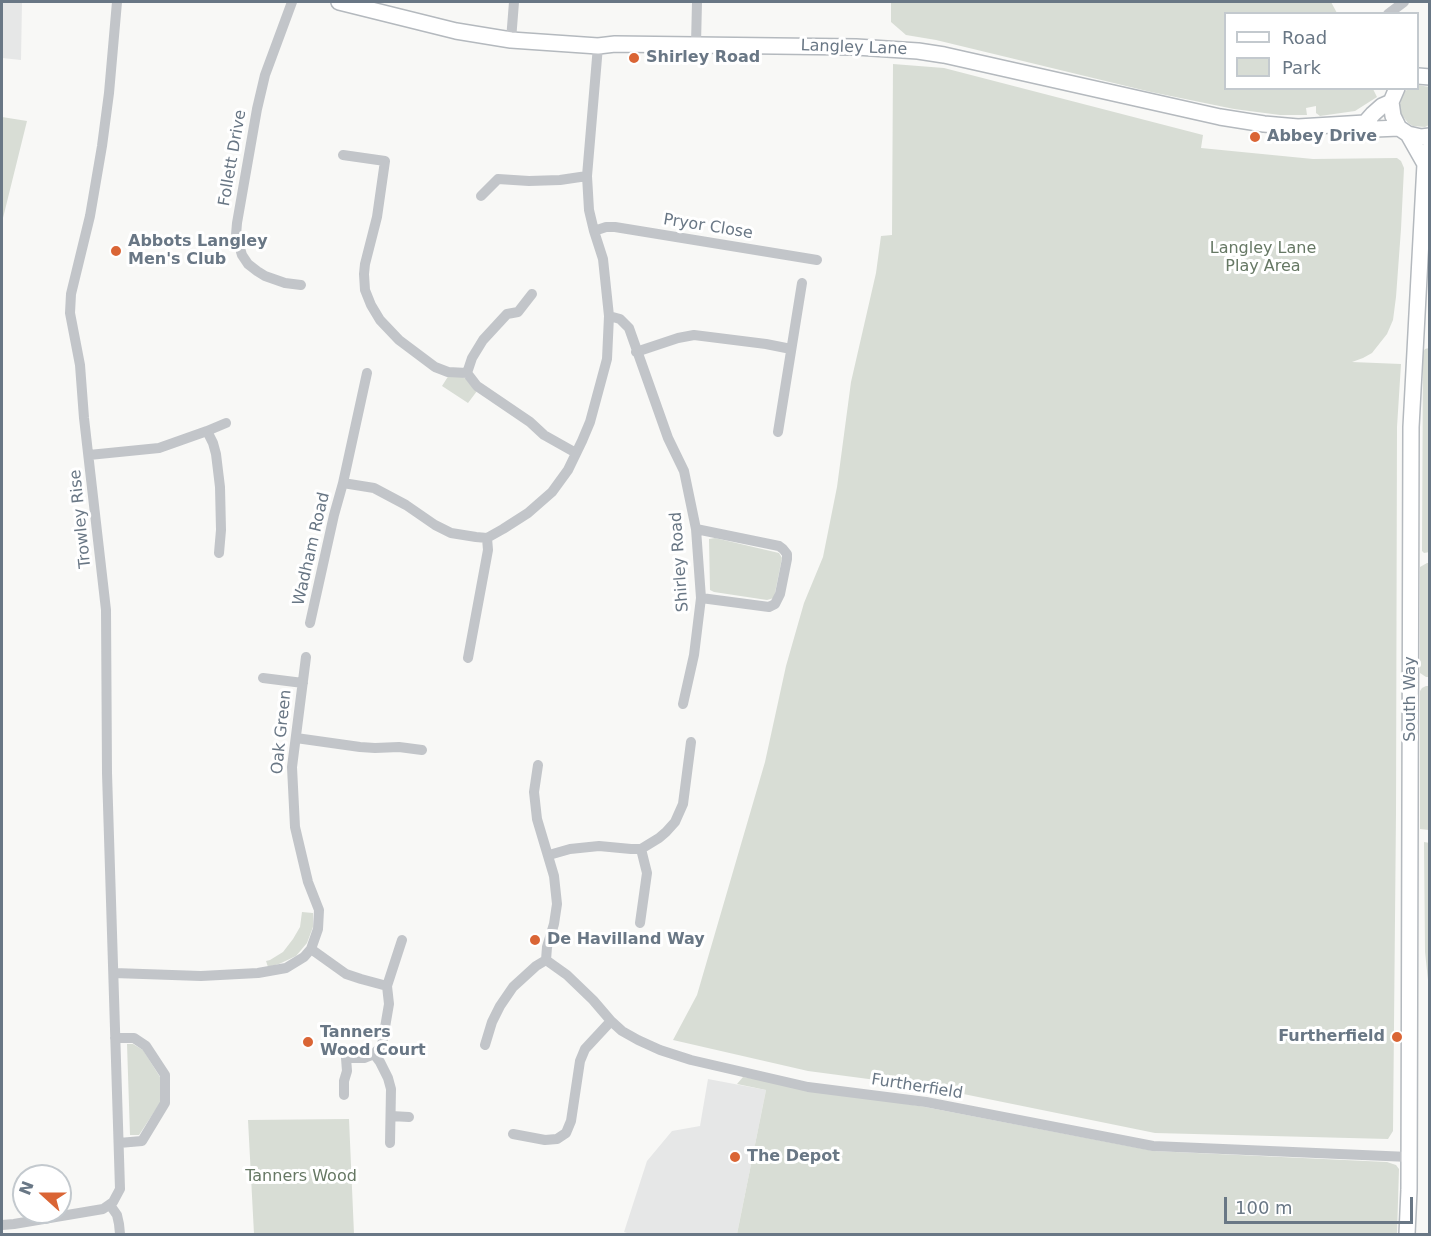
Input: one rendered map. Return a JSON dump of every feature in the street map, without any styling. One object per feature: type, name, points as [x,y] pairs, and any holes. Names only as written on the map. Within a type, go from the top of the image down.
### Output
[{"type":"street","name":"Trowley Rise","points":[[110,1205],[120,1189],[107,773],[106,610],[80,364],[70,313],[70,300],[90,216],[102,146],[117,2]]},
{"type":"street","name":"Follett Drive","points":[[292,2],[265,75],[257,109],[236,235],[242,255],[257,271],[285,283],[301,285]]},
{"type":"street","name":"Langley Lane","points":[[339,2],[456,31],[511,40],[597,46],[615,44],[856,46],[918,51],[1231,119],[1298,127],[1365,123],[1375,129],[1403,131],[1421,137],[1430,136]]},
{"type":"street","points":[[511,40],[514,2]]},
{"type":"street","points":[[696,44],[697,2]]},
{"type":"street","points":[[1391,12],[1404,2]]},
{"type":"street","points":[[344,483],[374,488],[451,533],[487,538],[528,513],[552,492],[568,470],[590,422],[607,359],[609,316],[603,259],[594,231],[587,176],[597,46]]},
{"type":"street","points":[[1365,123],[1394,95]]},
{"type":"street","points":[[1394,95],[1393,116],[1425,165]]},
{"type":"street","name":"South Way","points":[[1407,1234],[1411,427],[1425,165],[1430,148]]},
{"type":"street","points":[[343,155],[385,161],[377,217],[365,264],[366,290],[371,305],[380,320],[399,340],[435,367],[448,372],[467,373],[477,386],[530,422],[544,435],[576,453]]},
{"type":"street","points":[[481,196],[496,175],[529,181],[587,176]]},
{"type":"street","name":"Pryor Close","points":[[594,231],[615,227],[817,260]]},
{"type":"street","points":[[778,432],[802,283]]},
{"type":"street","points":[[467,373],[472,358],[483,340],[507,314],[518,312],[532,294]]},
{"type":"street","name":"Shirley Road","points":[[609,316],[620,319],[628,328],[668,438],[684,471],[696,529],[701,598],[694,655],[683,704]]},
{"type":"street","points":[[636,352],[694,335],[791,349]]},
{"type":"street","name":"Wadham Road","points":[[310,622],[368,373]]},
{"type":"street","points":[[89,455],[159,448],[226,423]]},
{"type":"street","points":[[207,431],[216,454],[220,487],[219,553]]},
{"type":"street","points":[[696,529],[779,546],[787,554],[780,594],[770,607],[701,598]]},
{"type":"street","points":[[468,658],[488,550],[487,538]]},
{"type":"street","name":"Oak Green","points":[[306,657],[292,767],[295,827],[308,882],[319,910],[320,920],[311,949]]},
{"type":"street","points":[[263,678],[303,683]]},
{"type":"street","points":[[296,738],[368,748],[399,747],[422,750]]},
{"type":"street","points":[[549,855],[570,849],[599,846],[641,849],[666,832],[683,804],[691,742]]},
{"type":"street","points":[[485,1045],[492,1022],[513,987],[546,960],[554,924],[557,904],[554,876],[537,819],[534,792],[538,765]]},
{"type":"street","points":[[640,923],[647,873],[641,849]]},
{"type":"street","points":[[345,1095],[346,1058],[364,1058],[374,1054],[382,1045],[389,1004],[387,986],[402,940]]},
{"type":"street","points":[[114,973],[201,976],[258,973],[286,968],[304,957],[311,949],[346,974],[387,986]]},
{"type":"street","name":"Furtherfield","points":[[546,960],[567,975],[594,1000],[611,1022],[622,1031],[660,1050],[691,1060],[808,1087],[926,1102],[1153,1146],[1409,1157]]},
{"type":"street","points":[[513,1134],[545,1140],[557,1139],[566,1133],[571,1121],[580,1061],[585,1049],[611,1022]]},
{"type":"street","points":[[115,1038],[134,1038],[146,1046],[165,1075],[165,1103],[142,1141],[119,1143]]},
{"type":"street","points":[[374,1054],[388,1078],[391,1089],[390,1143]]},
{"type":"street","points":[[391,1116],[410,1117]]},
{"type":"street","points":[[2,1225],[97,1210],[110,1205],[117,1215],[120,1234]]},
{"type":"shaded area","points":[[2,2],[22,2],[21,60],[2,58]]},
{"type":"shaded area","points":[[708,1079],[766,1090],[737,1234],[630,1234],[624,1232],[647,1161],[672,1131],[700,1126]]},
{"type":"green space","points":[[891,2],[1331,2],[1336,12],[1224,12],[1224,90],[1374,90],[1377,97],[1355,111],[1320,116],[1316,113],[1316,106],[1306,108],[1307,115],[1280,115],[1234,109],[906,35],[891,22]]},
{"type":"green space","name":"Langley Lane Play Area","points":[[893,64],[944,68],[1203,135],[1201,148],[1313,159],[1397,158],[1401,161],[1404,168],[1401,229],[1393,320],[1387,334],[1372,353],[1352,362],[1401,364],[1397,427],[1393,1131],[1388,1139],[1155,1133],[929,1087],[808,1071],[673,1040],[697,995],[765,762],[786,666],[804,603],[823,557],[837,487],[851,382],[876,273],[881,236],[892,235]]},
{"type":"green space","points":[[1419,85],[1429,87],[1429,125],[1413,126],[1401,114],[1399,108],[1405,91],[1419,90]]},
{"type":"green space","points":[[2,117],[27,121],[2,222]]},
{"type":"green space","points":[[1429,348],[1430,552],[1424,553],[1422,551],[1423,352]]},
{"type":"green space","points":[[449,375],[461,376],[477,391],[468,403],[442,386]]},
{"type":"green space","points":[[715,538],[779,553],[782,558],[774,598],[767,600],[710,590],[709,539]]},
{"type":"green space","points":[[1430,563],[1430,677],[1420,673],[1420,567]]},
{"type":"green space","points":[[1430,686],[1429,830],[1420,829],[1420,691]]},
{"type":"green space","points":[[1424,842],[1430,843],[1430,980],[1428,980],[1425,952]]},
{"type":"green space","points":[[302,912],[313,913],[313,927],[307,943],[296,956],[268,967],[266,961],[283,952],[293,939],[300,927]]},
{"type":"green space","points":[[127,1044],[133,1044],[143,1050],[160,1077],[160,1103],[139,1135],[130,1135]]},
{"type":"green space","points":[[743,1077],[925,1107],[1154,1151],[1387,1162],[1396,1165],[1399,1169],[1397,1234],[737,1234],[766,1090],[737,1084]]},
{"type":"green space","name":"Tanners Wood","points":[[349,1119],[354,1234],[254,1234],[248,1120]]},
{"type":"place","name":"Shirley Road","points":[[634,58]]},
{"type":"place","name":"Abbey Drive","points":[[1255,137]]},
{"type":"place","name":"Abbots Langley Men's Club","points":[[116,251]]},
{"type":"place","name":"De Havilland Way","points":[[535,940]]},
{"type":"place","name":"Furtherfield","points":[[1397,1037]]},
{"type":"place","name":"Tanners Wood Court","points":[[308,1042]]},
{"type":"place","name":"The Depot","points":[[735,1157]]}]
